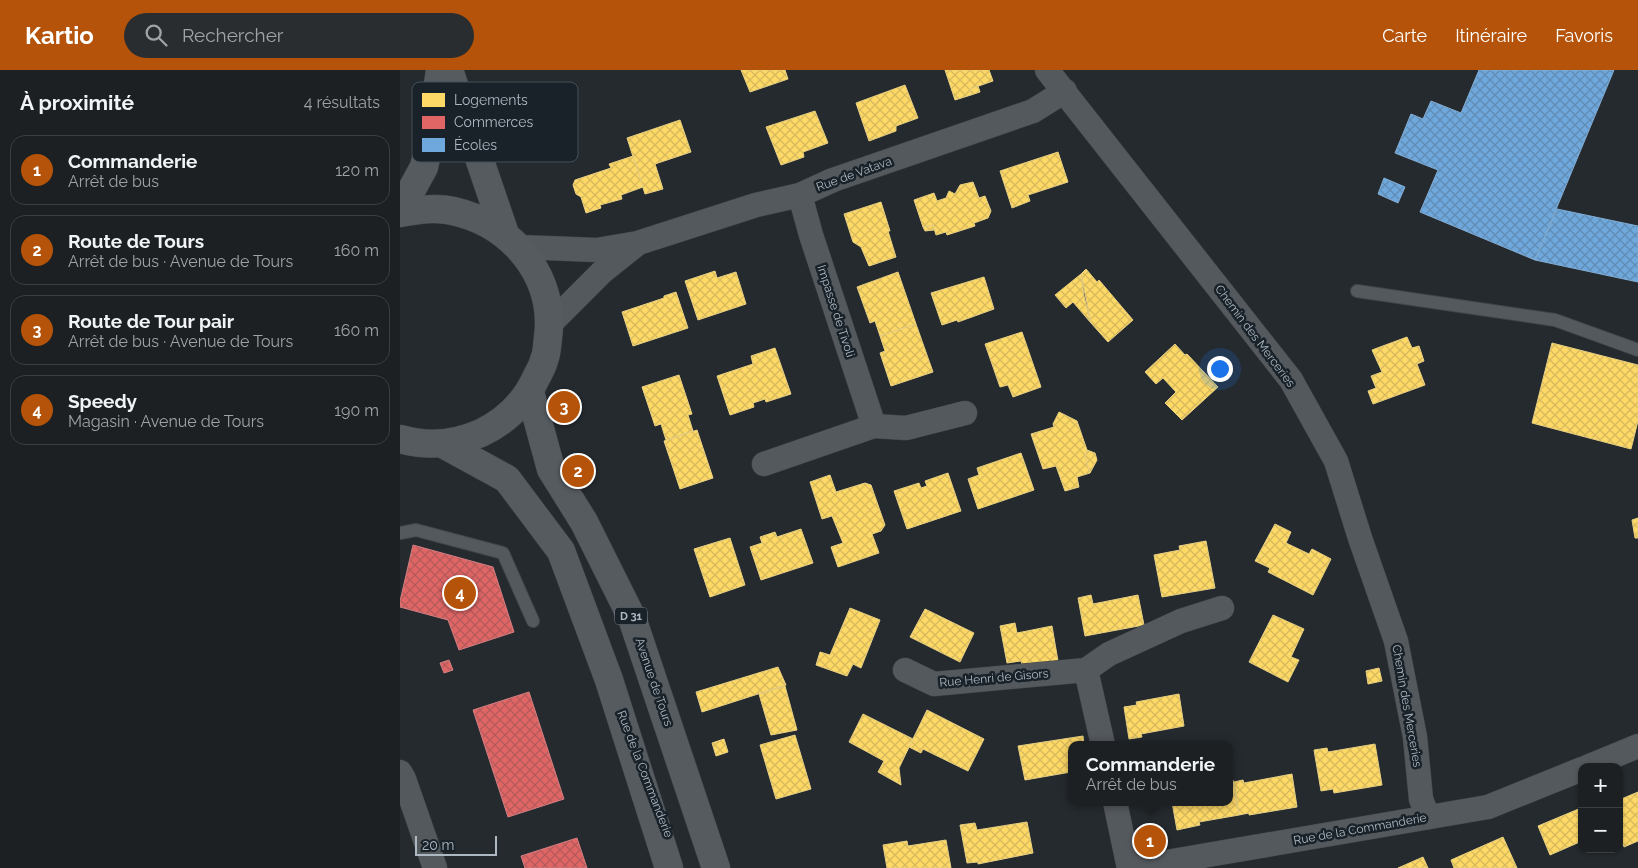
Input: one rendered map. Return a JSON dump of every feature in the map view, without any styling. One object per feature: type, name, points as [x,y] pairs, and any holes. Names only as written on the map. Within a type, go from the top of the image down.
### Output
[{"type":"main road","points":[[449,70],[453,82]]},
{"type":"main road","points":[[400,212],[425,162]]},
{"type":"main road","points":[[483,162],[512,241]]},
{"type":"main road","points":[[400,212],[425,209],[451,210],[480,219],[512,241],[535,270],[546,296],[550,324],[545,360],[530,392],[513,412],[492,428],[468,438],[443,444],[414,443],[400,439]]},
{"type":"main road","name":"Avenue de Tours","points":[[530,392],[551,468],[584,522],[632,618],[713,859]]},
{"type":"main road","points":[[443,444],[507,479],[561,551],[609,680],[669,868]]},
{"type":"street","name":"Chemin des Merceries","points":[[1047,70],[1291,380],[1336,461],[1360,538],[1396,640],[1415,737],[1421,799],[1428,817]]},
{"type":"street","name":"Rue de Vatava","points":[[512,241],[597,250],[638,243],[756,205],[800,195],[833,180],[1033,111],[1065,91]]},
{"type":"street","name":"Impasse de Tivoli","points":[[800,195],[811,235],[874,426]]},
{"type":"street","name":"Rue de Vatava","points":[[550,324],[602,272],[638,243]]},
{"type":"street","points":[[764,464],[874,426],[906,428],[965,413]]},
{"type":"street","name":"Rue Henri de Gisors","points":[[905,670],[934,684],[1086,670],[1110,654],[1181,621],[1222,608]]},
{"type":"street","points":[[1086,670],[1102,741]]},
{"type":"street","name":"Rue de la Commanderie","points":[[609,680],[682,868]]},
{"type":"street","points":[[1596,763],[1638,746]]},
{"type":"street","name":"Rue de la Commanderie","points":[[1131,868],[1488,808],[1578,771]]},
{"type":"street","points":[[400,772],[435,868]]},
{"type":"street","points":[[1116,806],[1131,868]]},
{"type":"street","points":[[713,859],[732,868]]},
{"type":"lane","points":[[1357,291],[1554,320],[1638,350]]},
{"type":"lane","points":[[400,532],[416,530],[503,553],[533,620]]},
{"type":"building: Logements","points":[[741,70],[785,70],[788,79],[750,92]]},
{"type":"building: Logements","points":[[945,70],[989,70],[993,81],[970,89],[971,95],[955,100]]},
{"type":"building: Logements","points":[[905,85],[918,118],[896,126],[896,131],[869,141],[856,103]]},
{"type":"building: Logements","points":[[978,86],[980,92],[971,95],[970,89]]},
{"type":"building: Logements","points":[[815,111],[828,143],[803,152],[804,157],[781,165],[766,127]]},
{"type":"building: Logements","points":[[680,120],[691,152],[655,164],[663,189],[645,194],[627,138]]},
{"type":"building: Logements","points":[[1058,152],[1068,182],[1028,195],[1030,201],[1012,208],[1000,171]]},
{"type":"building: Logements","points":[[633,156],[643,187],[621,195],[622,199],[600,205],[601,208],[586,213],[581,197],[576,194],[573,185],[575,180],[611,168],[609,164]]},
{"type":"building: Logements","points":[[973,182],[979,198],[985,196],[991,211],[988,218],[974,223],[975,226],[947,235],[946,232],[936,235],[933,225],[923,227],[914,200],[934,193],[937,201],[946,198],[949,191],[955,194],[960,185]]},
{"type":"building: Logements","points":[[881,202],[896,257],[869,266],[861,247],[853,242],[844,214]]},
{"type":"building: Logements","points":[[933,225],[934,230],[925,231],[923,227]]},
{"type":"building: Logements","points":[[1086,269],[1097,282],[1099,280],[1133,320],[1108,342],[1091,323],[1081,274]]},
{"type":"building: Logements","points":[[715,271],[717,278],[736,272],[746,304],[698,320],[685,281]]},
{"type":"building: Logements","points":[[898,272],[916,324],[880,336],[875,321],[870,323],[857,287]]},
{"type":"building: Logements","points":[[1081,274],[1091,323],[1073,302],[1066,308],[1055,295]]},
{"type":"building: Logements","points":[[984,277],[994,309],[958,322],[957,320],[942,325],[931,293]]},
{"type":"building: Logements","points":[[676,292],[688,328],[633,346],[622,312]]},
{"type":"building: Logements","points":[[916,324],[933,372],[891,386],[880,353],[885,351],[880,336]]},
{"type":"building: Logements","points":[[1022,332],[1041,387],[1013,397],[1008,385],[1000,387],[985,344]]},
{"type":"building: Logements","points":[[1407,337],[1412,348],[1419,346],[1424,361],[1417,364],[1425,385],[1373,404],[1368,391],[1376,388],[1371,376],[1382,372],[1372,350]]},
{"type":"building: Logements","points":[[1552,343],[1638,365],[1638,421],[1631,449],[1532,423]]},
{"type":"building: Logements","points":[[1175,344],[1218,387],[1182,420],[1165,403],[1176,392],[1163,378],[1156,384],[1145,372]]},
{"type":"building: Logements","points":[[775,348],[791,394],[766,402],[765,399],[753,403],[754,407],[730,415],[717,376],[753,364],[751,356]]},
{"type":"building: Logements","points":[[679,375],[692,414],[688,415],[693,431],[666,440],[661,424],[655,426],[642,387]]},
{"type":"building: Logements","points":[[1059,412],[1077,421],[1087,450],[1085,456],[1090,473],[1077,477],[1079,487],[1065,491],[1056,466],[1043,469],[1031,434],[1054,427],[1053,424]]},
{"type":"building: Logements","points":[[697,430],[713,478],[680,489],[664,441]]},
{"type":"building: Logements","points":[[1087,450],[1095,453],[1097,460],[1090,473],[1085,456]]},
{"type":"building: Logements","points":[[1021,453],[1034,490],[978,509],[968,479],[979,475],[977,468]]},
{"type":"building: Logements","points":[[948,473],[961,511],[907,529],[894,491],[919,483],[921,488],[927,486],[925,481]]},
{"type":"building: Logements","points":[[830,475],[836,492],[865,483],[871,485],[885,525],[881,531],[872,534],[879,553],[838,567],[831,547],[843,543],[832,516],[822,519],[810,482]]},
{"type":"building: Logements","points":[[1638,518],[1638,538],[1635,538],[1632,520]]},
{"type":"building: Logements","points":[[1275,524],[1291,532],[1286,543],[1309,554],[1312,549],[1331,559],[1313,595],[1268,572],[1270,568],[1255,561]]},
{"type":"building: Logements","points":[[801,529],[813,563],[761,580],[750,547],[762,543],[760,537],[775,532],[777,537]]},
{"type":"building: Logements","points":[[730,538],[745,585],[710,597],[694,549]]},
{"type":"building: Logements","points":[[1206,541],[1215,588],[1162,597],[1154,555],[1180,550],[1179,546]]},
{"type":"building: Logements","points":[[1091,595],[1093,604],[1138,595],[1144,625],[1085,636],[1078,598]]},
{"type":"building: Logements","points":[[850,608],[880,620],[861,668],[853,664],[847,676],[816,665],[820,652],[830,655]]},
{"type":"building: Logements","points":[[925,609],[974,633],[960,662],[910,637]]},
{"type":"building: Logements","points":[[1273,615],[1304,629],[1291,657],[1299,660],[1288,682],[1249,662]]},
{"type":"building: Logements","points":[[1015,623],[1017,633],[1052,626],[1058,661],[1023,667],[1021,661],[1007,663],[1000,626]]},
{"type":"building: Logements","points":[[778,667],[786,685],[702,712],[696,692]]},
{"type":"building: Logements","points":[[1379,668],[1382,681],[1368,684],[1366,671]]},
{"type":"building: Logements","points":[[785,686],[797,730],[771,735],[759,694]]},
{"type":"building: Logements","points":[[1179,694],[1184,726],[1141,734],[1142,737],[1129,739],[1124,707],[1137,705],[1136,702]]},
{"type":"building: Logements","points":[[927,710],[984,739],[968,771],[923,749],[921,753],[909,747]]},
{"type":"building: Logements","points":[[863,714],[913,739],[899,768],[901,785],[878,772],[884,761],[849,742]]},
{"type":"building: Logements","points":[[795,735],[811,789],[776,799],[760,745]]},
{"type":"building: Logements","points":[[1083,736],[1084,741],[1068,741],[1068,773],[1025,780],[1018,746]]},
{"type":"building: Logements","points":[[724,739],[728,752],[716,756],[712,743]]},
{"type":"building: Logements","points":[[1375,744],[1382,785],[1334,793],[1333,789],[1321,791],[1314,750],[1327,748],[1328,752]]},
{"type":"building: Logements","points":[[1292,774],[1297,807],[1239,815],[1234,782],[1243,780],[1244,783]]},
{"type":"building: Logements","points":[[1233,780],[1239,815],[1199,822],[1200,825],[1177,830],[1173,806],[1233,806]]},
{"type":"building: Logements","points":[[1638,792],[1638,841],[1624,847],[1623,845],[1623,798]]},
{"type":"building: Logements","points":[[1578,809],[1578,843],[1550,855],[1538,826]]},
{"type":"building: Logements","points":[[1027,822],[1033,853],[978,864],[978,862],[967,863],[960,825],[975,823],[977,830]]},
{"type":"building: Logements","points":[[1503,837],[1517,868],[1454,868],[1451,860]]},
{"type":"building: Logements","points":[[946,840],[951,868],[887,868],[883,845],[907,841],[908,846]]},
{"type":"building: Logements","points":[[1423,857],[1428,868],[1398,868]]},
{"type":"building: Commerces","points":[[413,545],[493,567],[514,632],[459,650],[448,620],[400,607]]},
{"type":"building: Commerces","points":[[449,660],[453,670],[444,673],[440,663]]},
{"type":"building: Commerces","points":[[529,692],[564,799],[508,817],[473,710]]},
{"type":"building: Commerces","points":[[577,838],[587,868],[525,868],[521,856]]},
{"type":"building: Écoles","points":[[1479,70],[1614,70],[1535,260],[1420,212],[1438,170],[1395,153],[1411,114],[1423,119],[1431,101],[1461,113]]},
{"type":"building: Écoles","points":[[1384,178],[1405,187],[1398,203],[1378,194]]},
{"type":"building: Écoles","points":[[1557,209],[1638,226],[1638,282],[1535,260]]},
{"type":"place","name":"Route de Tour pair","points":[[564,407]]},
{"type":"place","name":"Route de Tours","points":[[578,471]]},
{"type":"place","name":"Speedy","points":[[460,593]]},
{"type":"place","name":"Commanderie","points":[[1150,841]]}]
